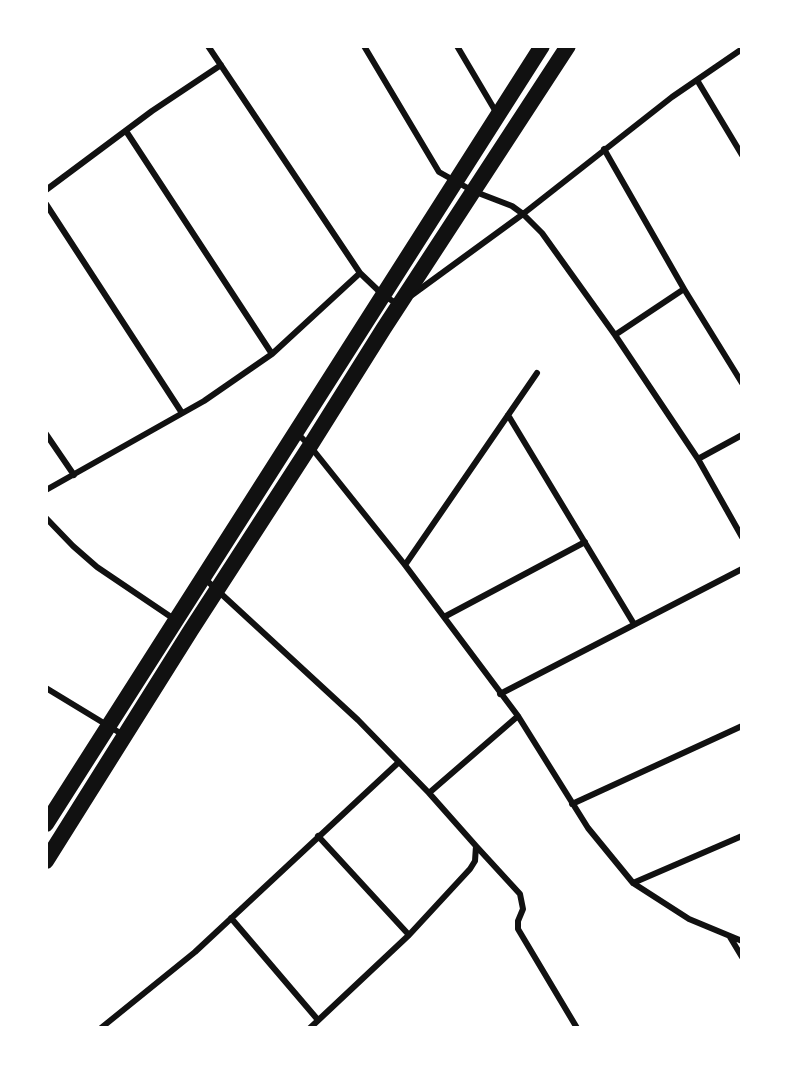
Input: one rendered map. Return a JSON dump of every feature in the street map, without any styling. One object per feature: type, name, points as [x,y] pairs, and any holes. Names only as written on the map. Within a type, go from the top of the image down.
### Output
[{"type":"highway","points":[[46,824],[542,46]]},
{"type":"highway","points":[[46,861],[398,305],[568,46]]},
{"type":"street","points":[[208,46],[360,273],[383,295],[398,305],[523,214],[604,149],[741,49]]},
{"type":"street","points":[[364,46],[433,164],[443,175],[473,191],[512,206],[542,233],[615,335],[698,459],[741,537]]},
{"type":"street","points":[[457,46],[498,115]]},
{"type":"street","points":[[46,190],[221,65]]},
{"type":"street","points":[[697,80],[741,155]]},
{"type":"street","points":[[126,131],[272,354]]},
{"type":"street","points":[[604,149],[741,383]]},
{"type":"street","points":[[46,204],[182,414]]},
{"type":"street","points":[[46,490],[204,401],[272,354],[360,273]]},
{"type":"street","points":[[615,335],[684,289]]},
{"type":"street","points":[[405,565],[537,373]]},
{"type":"street","points":[[508,415],[634,624]]},
{"type":"street","points":[[297,433],[310,446],[405,565],[518,716],[588,828],[633,883],[689,919],[741,941]]},
{"type":"street","points":[[46,434],[74,475]]},
{"type":"street","points":[[698,459],[741,435]]},
{"type":"street","points":[[46,518],[97,567],[175,620]]},
{"type":"street","points":[[444,617],[585,542]]},
{"type":"street","points":[[500,694],[741,569]]},
{"type":"street","points":[[202,576],[358,720],[429,793],[520,894],[523,909],[518,921],[518,929],[577,1028]]},
{"type":"street","points":[[46,688],[125,736]]},
{"type":"street","points":[[429,793],[518,716]]},
{"type":"street","points":[[572,804],[741,726]]},
{"type":"street","points":[[101,1028],[153,988],[399,762]]},
{"type":"street","points":[[318,836],[409,935]]},
{"type":"street","points":[[633,883],[741,836]]},
{"type":"street","points":[[310,1028],[409,935],[470,869],[475,861],[476,846]]},
{"type":"street","points":[[231,918],[318,1020]]},
{"type":"street","points":[[730,936],[741,957]]}]
